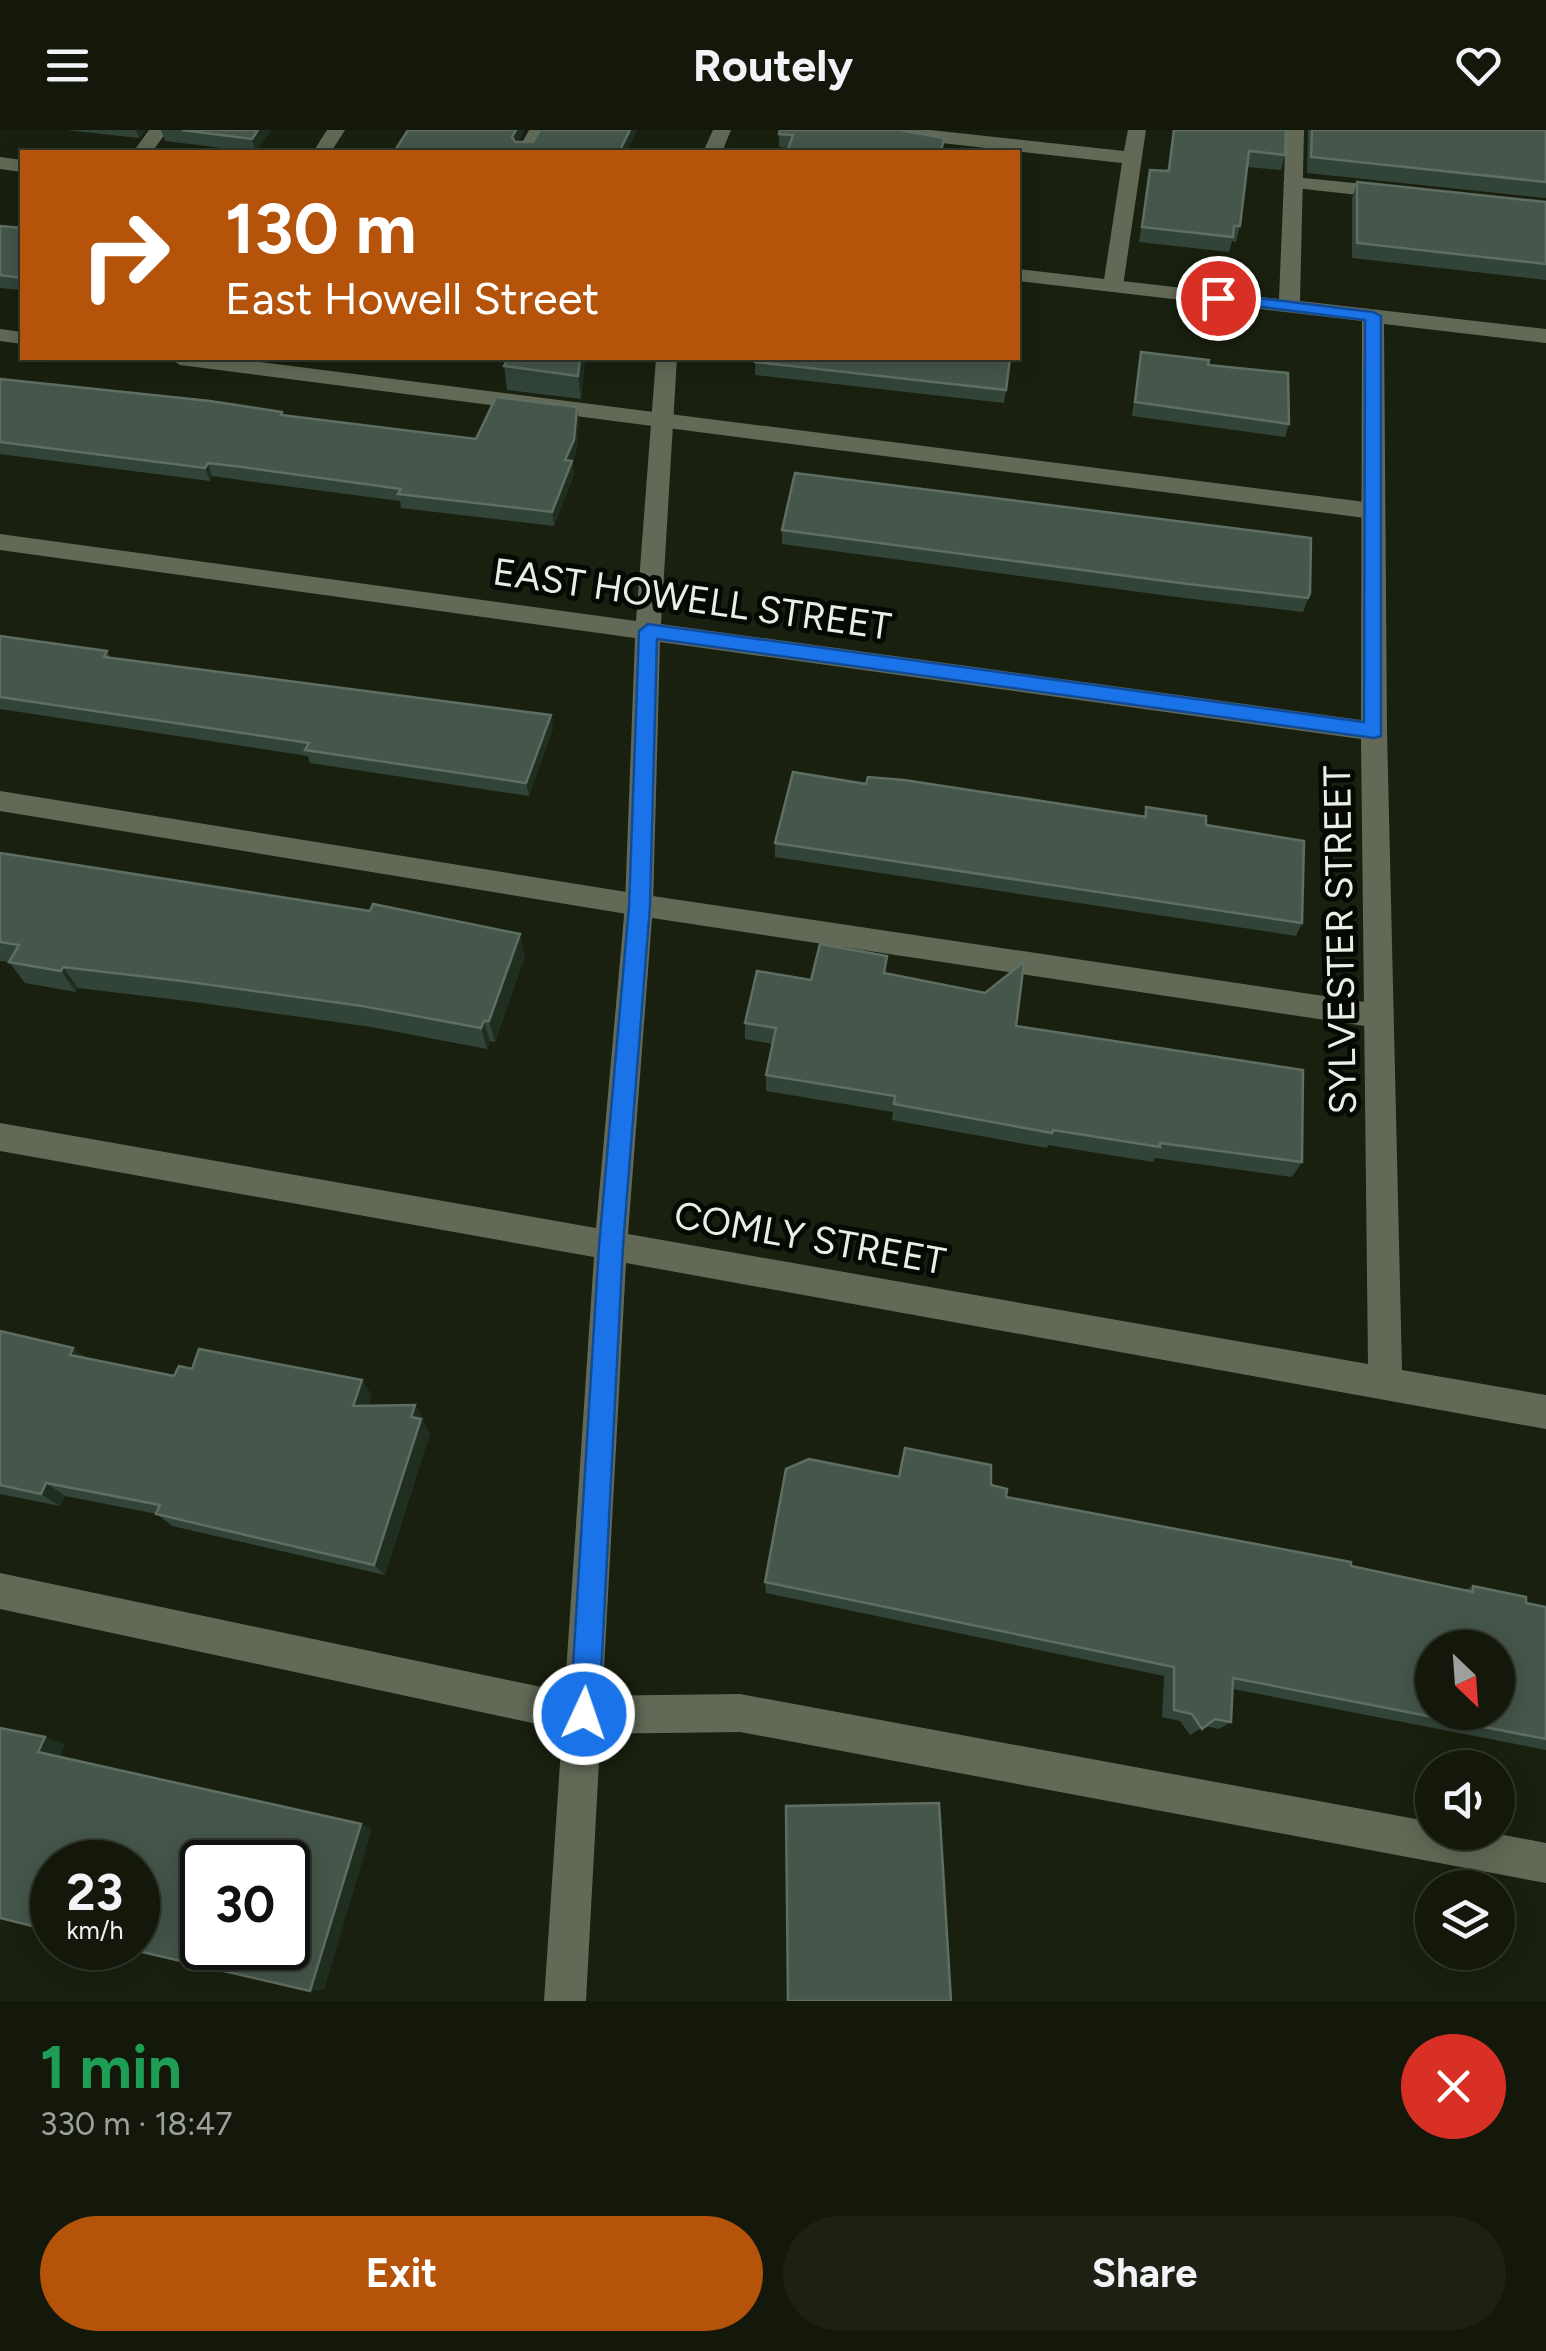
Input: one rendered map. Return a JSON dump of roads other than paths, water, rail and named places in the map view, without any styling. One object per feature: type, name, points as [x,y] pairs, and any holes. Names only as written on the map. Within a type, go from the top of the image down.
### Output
[{"type":"street","points":[[144,150],[159,130]]},
{"type":"street","points":[[878,130],[934,133],[1133,158]]},
{"type":"street","points":[[1113,286],[1137,130]]},
{"type":"street","points":[[1288,306],[1295,130]]},
{"type":"street","points":[[1293,184],[1410,195]]},
{"type":"street","points":[[1020,275],[1546,336]]},
{"type":"street","name":"SYLVESTER STREET","points":[[1373,316],[1374,730],[1385,1382]]},
{"type":"street","points":[[196,360],[1374,511]]},
{"type":"street","points":[[565,2001],[611,1246],[639,906],[648,631],[666,360]]},
{"type":"street","name":"EAST HOWELL STREET","points":[[0,542],[1374,730]]},
{"type":"street","points":[[0,801],[639,906],[1378,1016]]},
{"type":"street","name":"COMLY STREET","points":[[0,1137],[1546,1412]]},
{"type":"street","points":[[0,1590],[584,1714],[740,1712],[1546,1863]]}]
